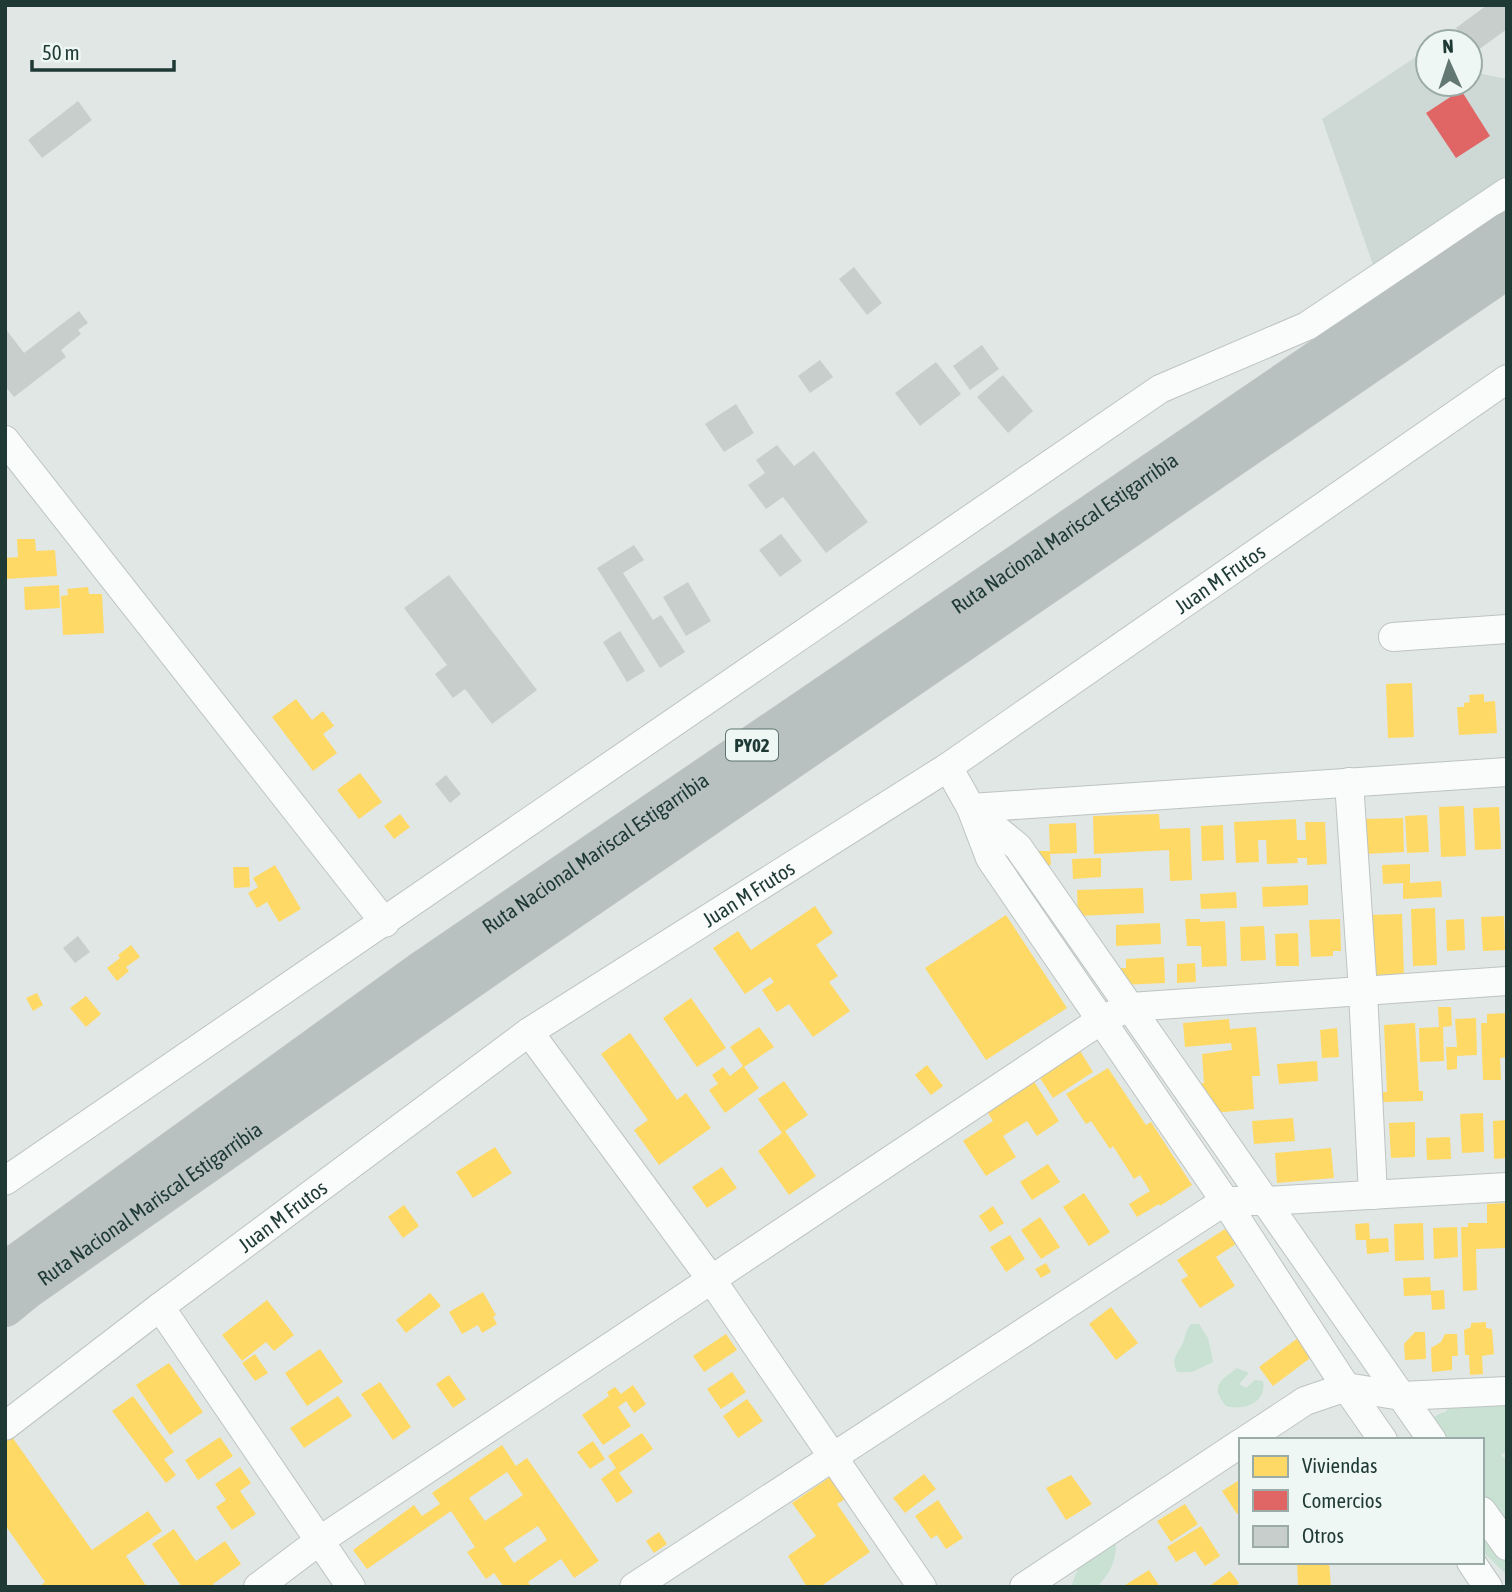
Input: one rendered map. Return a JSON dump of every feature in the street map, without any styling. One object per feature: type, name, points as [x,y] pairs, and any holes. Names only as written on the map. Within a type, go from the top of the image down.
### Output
[{"type":"highway","name":"Ruta Nacional Mariscal Estigarribia","points":[[5,1272],[423,970],[1507,230]]},
{"type":"highway","name":"Ruta Nacional Mariscal Estigarribia","points":[[5,1307],[483,970],[1507,269]]},
{"type":"street","points":[[5,1181],[385,923],[1160,389],[1307,326],[1507,192]]},
{"type":"street","name":"Juan M Frutos","points":[[5,1426],[529,1032],[948,767],[1505,383]]},
{"type":"street","points":[[5,440],[385,923]]},
{"type":"street","points":[[1393,637],[1507,629]]},
{"type":"street","points":[[948,767],[971,808],[990,858],[1225,1200],[1382,1438]]},
{"type":"street","points":[[971,808],[1507,772]]},
{"type":"street","points":[[1349,782],[1373,1195]]},
{"type":"street","points":[[971,808],[1018,848],[1431,1438]]},
{"type":"street","points":[[258,1587],[319,1541],[1101,1020],[1130,1007],[1507,981]]},
{"type":"street","points":[[529,1032],[711,1279],[922,1587]]},
{"type":"street","points":[[634,1587],[1225,1200],[1266,1201],[1507,1187]]},
{"type":"street","points":[[160,1307],[351,1587]]},
{"type":"street","points":[[1249,1438],[1305,1401],[1346,1387],[1401,1396],[1507,1391]]},
{"type":"street","points":[[1024,1587],[1239,1444]]},
{"type":"street","points":[[1484,1514],[1507,1546]]},
{"type":"street","points":[[1472,1564],[1488,1587]]},
{"type":"shaded area","points":[[1414,58],[1414,98],[1484,98],[1484,74],[1507,79],[1507,200],[1379,282],[1322,119]]},
{"type":"green space","points":[[1191,1324],[1199,1324],[1208,1338],[1213,1362],[1192,1372],[1177,1372],[1175,1358]]},
{"type":"green space","points":[[1237,1368],[1249,1373],[1239,1384],[1246,1388],[1255,1380],[1263,1381],[1263,1389],[1253,1404],[1226,1406],[1218,1393],[1219,1384]]},
{"type":"green space","points":[[1455,1399],[1507,1403],[1507,1451],[1501,1455],[1504,1458],[1507,1456],[1507,1575],[1484,1553],[1484,1438],[1426,1438],[1433,1419],[1445,1412]]},
{"type":"green space","points":[[1116,1543],[1111,1567],[1097,1587],[1071,1587],[1083,1555]]},
{"type":"building: Viviendas","points":[[17,539],[35,539],[36,551],[55,550],[57,576],[5,579],[5,558],[18,557]]},
{"type":"building: Viviendas","points":[[59,585],[60,608],[25,610],[24,587]]},
{"type":"building: Viviendas","points":[[88,587],[89,594],[102,594],[104,633],[63,635],[61,596],[68,595],[67,589]]},
{"type":"building: Viviendas","points":[[1412,683],[1414,737],[1388,738],[1386,684]]},
{"type":"building: Viviendas","points":[[1484,694],[1484,702],[1495,701],[1497,733],[1459,735],[1457,707],[1464,707],[1464,703],[1470,702],[1469,695]]},
{"type":"building: Viviendas","points":[[296,699],[312,720],[323,711],[334,726],[323,734],[337,753],[313,771],[272,717]]},
{"type":"building: Viviendas","points":[[360,773],[382,802],[359,819],[337,790]]},
{"type":"building: Viviendas","points":[[1464,806],[1466,856],[1441,857],[1439,807]]},
{"type":"building: Viviendas","points":[[1499,807],[1501,849],[1475,850],[1473,808]]},
{"type":"building: Viviendas","points":[[400,814],[410,827],[394,839],[384,826]]},
{"type":"building: Viviendas","points":[[1159,814],[1160,829],[1190,828],[1192,880],[1170,881],[1169,850],[1094,854],[1093,816]]},
{"type":"building: Viviendas","points":[[1427,815],[1429,852],[1407,853],[1405,816]]},
{"type":"building: Viviendas","points":[[1403,818],[1404,852],[1365,854],[1364,819]]},
{"type":"building: Viviendas","points":[[1296,819],[1297,840],[1306,840],[1305,822],[1325,822],[1327,864],[1307,865],[1307,858],[1297,858],[1298,863],[1267,864],[1266,840],[1258,840],[1259,862],[1236,863],[1234,822]]},
{"type":"building: Viviendas","points":[[1076,823],[1077,853],[1050,854],[1051,865],[1036,865],[1035,851],[1050,851],[1049,824]]},
{"type":"building: Viviendas","points":[[1223,825],[1224,860],[1202,861],[1201,826]]},
{"type":"building: Viviendas","points":[[1101,858],[1101,877],[1073,879],[1072,859]]},
{"type":"building: Viviendas","points":[[1410,864],[1410,883],[1441,881],[1442,897],[1403,899],[1403,883],[1383,884],[1382,865]]},
{"type":"building: Viviendas","points":[[275,865],[301,909],[279,922],[267,902],[257,908],[248,893],[258,887],[253,878]]},
{"type":"building: Viviendas","points":[[233,867],[249,867],[250,887],[234,888]]},
{"type":"building: Viviendas","points":[[1308,885],[1308,905],[1263,907],[1262,887]]},
{"type":"building: Viviendas","points":[[1143,888],[1144,913],[1078,916],[1077,890]]},
{"type":"building: Viviendas","points":[[1236,892],[1237,908],[1201,909],[1200,894]]},
{"type":"building: Viviendas","points":[[815,906],[833,933],[816,945],[838,976],[829,982],[850,1011],[813,1037],[789,1004],[777,1012],[762,990],[774,982],[770,977],[745,994],[713,948],[738,931],[751,950]]},
{"type":"building: Viviendas","points":[[1435,908],[1437,965],[1413,966],[1411,909]]},
{"type":"building: Viviendas","points":[[1402,914],[1404,976],[1371,977],[1369,915]]},
{"type":"building: Viviendas","points":[[1006,915],[1067,1008],[986,1060],[925,968]]},
{"type":"building: Viviendas","points":[[1504,916],[1505,950],[1483,951],[1481,917]]},
{"type":"building: Viviendas","points":[[1185,919],[1200,919],[1200,922],[1225,921],[1227,966],[1202,967],[1201,946],[1187,946]]},
{"type":"building: Viviendas","points":[[1340,919],[1341,951],[1333,951],[1333,956],[1311,957],[1309,920]]},
{"type":"building: Viviendas","points":[[1464,919],[1465,950],[1447,951],[1446,920]]},
{"type":"building: Viviendas","points":[[1160,923],[1161,944],[1116,946],[1116,925]]},
{"type":"building: Viviendas","points":[[1264,926],[1266,960],[1241,961],[1240,927]]},
{"type":"building: Viviendas","points":[[1298,933],[1299,966],[1276,966],[1275,934]]},
{"type":"building: Viviendas","points":[[131,945],[140,957],[126,967],[129,971],[117,981],[107,968]]},
{"type":"building: Viviendas","points":[[1164,957],[1165,983],[1120,985],[1119,968],[1126,968],[1126,959]]},
{"type":"building: Viviendas","points":[[1195,963],[1196,982],[1177,983],[1177,964]]},
{"type":"building: Viviendas","points":[[37,993],[43,1005],[33,1011],[26,998]]},
{"type":"building: Viviendas","points":[[86,996],[101,1014],[86,1027],[70,1008]]},
{"type":"building: Viviendas","points":[[691,998],[726,1048],[697,1067],[663,1018]]},
{"type":"building: Viviendas","points":[[1438,1007],[1451,1007],[1452,1026],[1443,1027],[1444,1061],[1420,1062],[1419,1028],[1439,1027]]},
{"type":"building: Viviendas","points":[[1507,1013],[1507,1057],[1500,1058],[1501,1080],[1483,1080],[1481,1023],[1487,1023],[1487,1014]]},
{"type":"building: Viviendas","points":[[1476,1018],[1477,1055],[1457,1056],[1457,1069],[1447,1070],[1446,1047],[1457,1047],[1455,1019]]},
{"type":"building: Viviendas","points":[[1229,1019],[1230,1029],[1256,1027],[1260,1076],[1252,1076],[1254,1109],[1214,1113],[1213,1102],[1206,1102],[1190,1084],[1204,1083],[1202,1054],[1232,1050],[1231,1043],[1185,1047],[1183,1023]]},
{"type":"building: Viviendas","points":[[1415,1023],[1419,1091],[1423,1091],[1423,1101],[1383,1102],[1383,1092],[1387,1092],[1384,1025]]},
{"type":"building: Viviendas","points":[[759,1027],[774,1047],[744,1067],[759,1088],[725,1113],[709,1090],[718,1084],[712,1075],[723,1067],[730,1076],[743,1066],[730,1047]]},
{"type":"building: Viviendas","points":[[1337,1028],[1339,1057],[1322,1058],[1320,1030]]},
{"type":"building: Viviendas","points":[[630,1033],[677,1100],[686,1093],[711,1128],[659,1165],[634,1130],[648,1120],[601,1054]]},
{"type":"building: Viviendas","points":[[1079,1049],[1093,1072],[1053,1098],[1038,1075]]},
{"type":"building: Viviendas","points":[[1317,1061],[1318,1081],[1279,1084],[1277,1064]]},
{"type":"building: Viviendas","points":[[927,1065],[943,1086],[931,1095],[915,1075]]},
{"type":"building: Viviendas","points":[[1108,1068],[1146,1125],[1151,1122],[1192,1185],[1137,1217],[1129,1204],[1150,1191],[1140,1175],[1134,1179],[1113,1146],[1110,1149],[1091,1121],[1086,1124],[1066,1094]]},
{"type":"building: Viviendas","points":[[1033,1080],[1059,1121],[1037,1136],[1027,1121],[1003,1136],[1016,1157],[986,1176],[963,1141],[993,1121],[986,1110]]},
{"type":"building: Viviendas","points":[[784,1081],[808,1115],[785,1131],[816,1176],[789,1195],[758,1151],[782,1133],[758,1099]]},
{"type":"building: Viviendas","points":[[1483,1113],[1484,1152],[1462,1153],[1460,1114]]},
{"type":"building: Viviendas","points":[[1293,1118],[1295,1141],[1254,1144],[1252,1121]]},
{"type":"building: Viviendas","points":[[1507,1120],[1507,1158],[1494,1159],[1493,1121]]},
{"type":"building: Viviendas","points":[[1415,1122],[1415,1157],[1391,1158],[1389,1123]]},
{"type":"building: Viviendas","points":[[1450,1137],[1451,1159],[1427,1160],[1426,1138]]},
{"type":"building: Viviendas","points":[[495,1147],[512,1173],[473,1198],[456,1172]]},
{"type":"building: Viviendas","points":[[1331,1148],[1334,1178],[1277,1183],[1275,1153]]},
{"type":"building: Viviendas","points":[[1048,1164],[1060,1182],[1032,1200],[1020,1182]]},
{"type":"building: Viviendas","points":[[722,1167],[737,1188],[707,1208],[692,1187]]},
{"type":"building: Viviendas","points":[[1084,1193],[1110,1232],[1089,1246],[1063,1207]]},
{"type":"building: Viviendas","points":[[1507,1203],[1507,1248],[1476,1249],[1477,1290],[1463,1291],[1461,1227],[1468,1227],[1468,1223],[1487,1223],[1487,1204]]},
{"type":"building: Viviendas","points":[[404,1205],[419,1226],[403,1238],[388,1217]]},
{"type":"building: Viviendas","points":[[993,1206],[1004,1223],[990,1232],[979,1216]]},
{"type":"building: Viviendas","points":[[1040,1217],[1060,1247],[1041,1259],[1021,1230]]},
{"type":"building: Viviendas","points":[[1369,1223],[1370,1239],[1388,1238],[1389,1252],[1367,1254],[1366,1240],[1356,1240],[1355,1224]]},
{"type":"building: Viviendas","points":[[1423,1223],[1424,1260],[1395,1261],[1394,1224]]},
{"type":"building: Viviendas","points":[[1457,1227],[1458,1257],[1434,1259],[1433,1228]]},
{"type":"building: Viviendas","points":[[1225,1229],[1236,1244],[1216,1257],[1235,1286],[1200,1308],[1181,1280],[1188,1276],[1177,1260]]},
{"type":"building: Viviendas","points":[[1010,1235],[1025,1259],[1006,1272],[990,1247]]},
{"type":"building: Viviendas","points":[[1046,1263],[1051,1272],[1041,1278],[1035,1269]]},
{"type":"building: Viviendas","points":[[1430,1277],[1431,1291],[1444,1290],[1445,1309],[1432,1310],[1431,1295],[1404,1296],[1403,1278]]},
{"type":"building: Viviendas","points":[[483,1292],[496,1315],[493,1317],[497,1324],[482,1333],[478,1325],[462,1334],[449,1312]]},
{"type":"building: Viviendas","points":[[430,1293],[441,1306],[406,1333],[396,1320]]},
{"type":"building: Viviendas","points":[[267,1300],[294,1335],[274,1351],[266,1342],[242,1361],[222,1335]]},
{"type":"building: Viviendas","points":[[1111,1307],[1138,1343],[1116,1360],[1089,1324]]},
{"type":"building: Viviendas","points":[[1486,1322],[1486,1328],[1492,1329],[1494,1354],[1482,1356],[1483,1374],[1470,1375],[1469,1355],[1465,1355],[1464,1330],[1471,1327],[1471,1323]]},
{"type":"building: Viviendas","points":[[1415,1332],[1425,1332],[1426,1359],[1405,1360],[1404,1344]]},
{"type":"building: Viviendas","points":[[726,1334],[737,1350],[704,1372],[693,1356]]},
{"type":"building: Viviendas","points":[[1445,1334],[1457,1334],[1458,1356],[1452,1356],[1452,1370],[1432,1372],[1431,1348],[1441,1342]]},
{"type":"building: Viviendas","points":[[1298,1338],[1313,1356],[1273,1386],[1259,1367]]},
{"type":"building: Viviendas","points":[[320,1349],[343,1382],[307,1406],[285,1373]]},
{"type":"building: Viviendas","points":[[255,1354],[268,1373],[255,1381],[242,1363]]},
{"type":"building: Viviendas","points":[[169,1363],[203,1412],[170,1435],[136,1385]]},
{"type":"building: Viviendas","points":[[732,1372],[746,1392],[721,1409],[707,1389]]},
{"type":"building: Viviendas","points":[[449,1375],[466,1399],[453,1408],[436,1384]]},
{"type":"building: Viviendas","points":[[380,1382],[411,1427],[393,1440],[361,1394]]},
{"type":"building: Viviendas","points":[[633,1385],[646,1404],[634,1413],[626,1401],[618,1407],[631,1426],[603,1445],[582,1415],[609,1396],[607,1392],[615,1387],[621,1394]]},
{"type":"building: Viviendas","points":[[133,1396],[174,1452],[164,1459],[176,1475],[166,1483],[112,1411]]},
{"type":"building: Viviendas","points":[[338,1396],[352,1416],[304,1448],[290,1428]]},
{"type":"building: Viviendas","points":[[747,1399],[763,1421],[738,1438],[723,1416]]},
{"type":"building: Viviendas","points":[[642,1433],[653,1449],[619,1473],[633,1492],[617,1503],[601,1479],[616,1468],[608,1456]]},
{"type":"building: Viviendas","points":[[10,1434],[92,1550],[148,1511],[162,1531],[126,1556],[147,1587],[39,1587],[45,1582],[5,1525],[5,1437]]},
{"type":"building: Viviendas","points":[[220,1437],[233,1456],[198,1480],[185,1460]]},
{"type":"building: Viviendas","points":[[593,1441],[605,1459],[590,1469],[577,1452]]},
{"type":"building: Viviendas","points":[[502,1445],[516,1466],[527,1458],[599,1561],[574,1578],[561,1559],[528,1582],[531,1587],[504,1587],[494,1573],[486,1579],[467,1552],[475,1547],[451,1511],[367,1569],[353,1550],[414,1505],[422,1516],[440,1504],[432,1493]],"holes":[[[507,1472],[523,1495],[485,1521],[469,1498]],[[538,1526],[547,1540],[514,1563],[504,1548]]]},
{"type":"building: Viviendas","points":[[240,1467],[251,1483],[240,1491],[256,1514],[232,1530],[216,1507],[226,1500],[215,1484]]},
{"type":"building: Viviendas","points":[[924,1474],[936,1489],[905,1513],[893,1498]]},
{"type":"building: Viviendas","points":[[1071,1475],[1092,1504],[1066,1520],[1046,1488]]},
{"type":"building: Viviendas","points":[[830,1477],[845,1499],[837,1504],[870,1552],[820,1587],[807,1587],[788,1556],[816,1536],[792,1503]]},
{"type":"building: Viviendas","points":[[1239,1480],[1239,1513],[1237,1514],[1222,1491]]},
{"type":"building: Viviendas","points":[[938,1500],[963,1538],[946,1549],[937,1535],[931,1539],[915,1516]]},
{"type":"building: Viviendas","points":[[1185,1504],[1198,1524],[1171,1542],[1157,1521]]},
{"type":"building: Viviendas","points":[[1201,1526],[1220,1556],[1205,1566],[1195,1551],[1176,1562],[1167,1547]]},
{"type":"building: Viviendas","points":[[174,1529],[196,1561],[225,1541],[241,1564],[213,1584],[215,1587],[182,1587],[152,1544]]},
{"type":"building: Viviendas","points":[[659,1532],[667,1544],[654,1553],[646,1541]]},
{"type":"building: Viviendas","points":[[1297,1564],[1329,1564],[1331,1587],[1298,1587]]},
{"type":"building: Viviendas","points":[[1149,1570],[1160,1587],[1122,1587]]},
{"type":"building: Viviendas","points":[[1230,1571],[1239,1583],[1234,1587],[1208,1587]]},
{"type":"building: Comercios","points":[[1449,98],[1466,98],[1490,136],[1456,158],[1426,113]]},
{"type":"building: Otros","points":[[1487,5],[1506,5],[1507,29],[1484,46],[1484,28],[1456,28]]},
{"type":"building: Otros","points":[[78,101],[92,120],[42,158],[28,140]]},
{"type":"building: Otros","points":[[854,267],[882,303],[867,315],[839,279]]},
{"type":"building: Otros","points":[[79,311],[88,323],[78,330],[81,334],[61,350],[66,357],[14,397],[5,386],[5,328],[24,353]]},
{"type":"building: Otros","points":[[982,345],[999,369],[970,390],[953,366]]},
{"type":"building: Otros","points":[[820,360],[833,377],[810,393],[798,376]]},
{"type":"building: Otros","points":[[936,362],[961,394],[920,426],[895,393]]},
{"type":"building: Otros","points":[[1003,375],[1033,411],[1008,433],[977,397]]},
{"type":"building: Otros","points":[[736,404],[754,433],[724,452],[705,424]]},
{"type":"building: Otros","points":[[777,445],[794,466],[814,451],[868,522],[826,553],[783,497],[766,509],[748,485],[765,473],[756,460]]},
{"type":"building: Otros","points":[[781,534],[802,561],[780,577],[759,550]]},
{"type":"building: Otros","points":[[634,545],[644,560],[623,573],[653,620],[661,615],[685,652],[660,668],[597,568]]},
{"type":"building: Otros","points":[[449,575],[537,690],[492,724],[465,689],[453,698],[435,674],[447,665],[404,608]]},
{"type":"building: Otros","points":[[688,582],[711,621],[686,636],[663,597]]},
{"type":"building: Otros","points":[[620,631],[645,671],[627,682],[603,642]]},
{"type":"building: Otros","points":[[446,775],[461,794],[450,803],[435,784]]},
{"type":"building: Otros","points":[[78,936],[90,952],[75,963],[63,948]]}]
